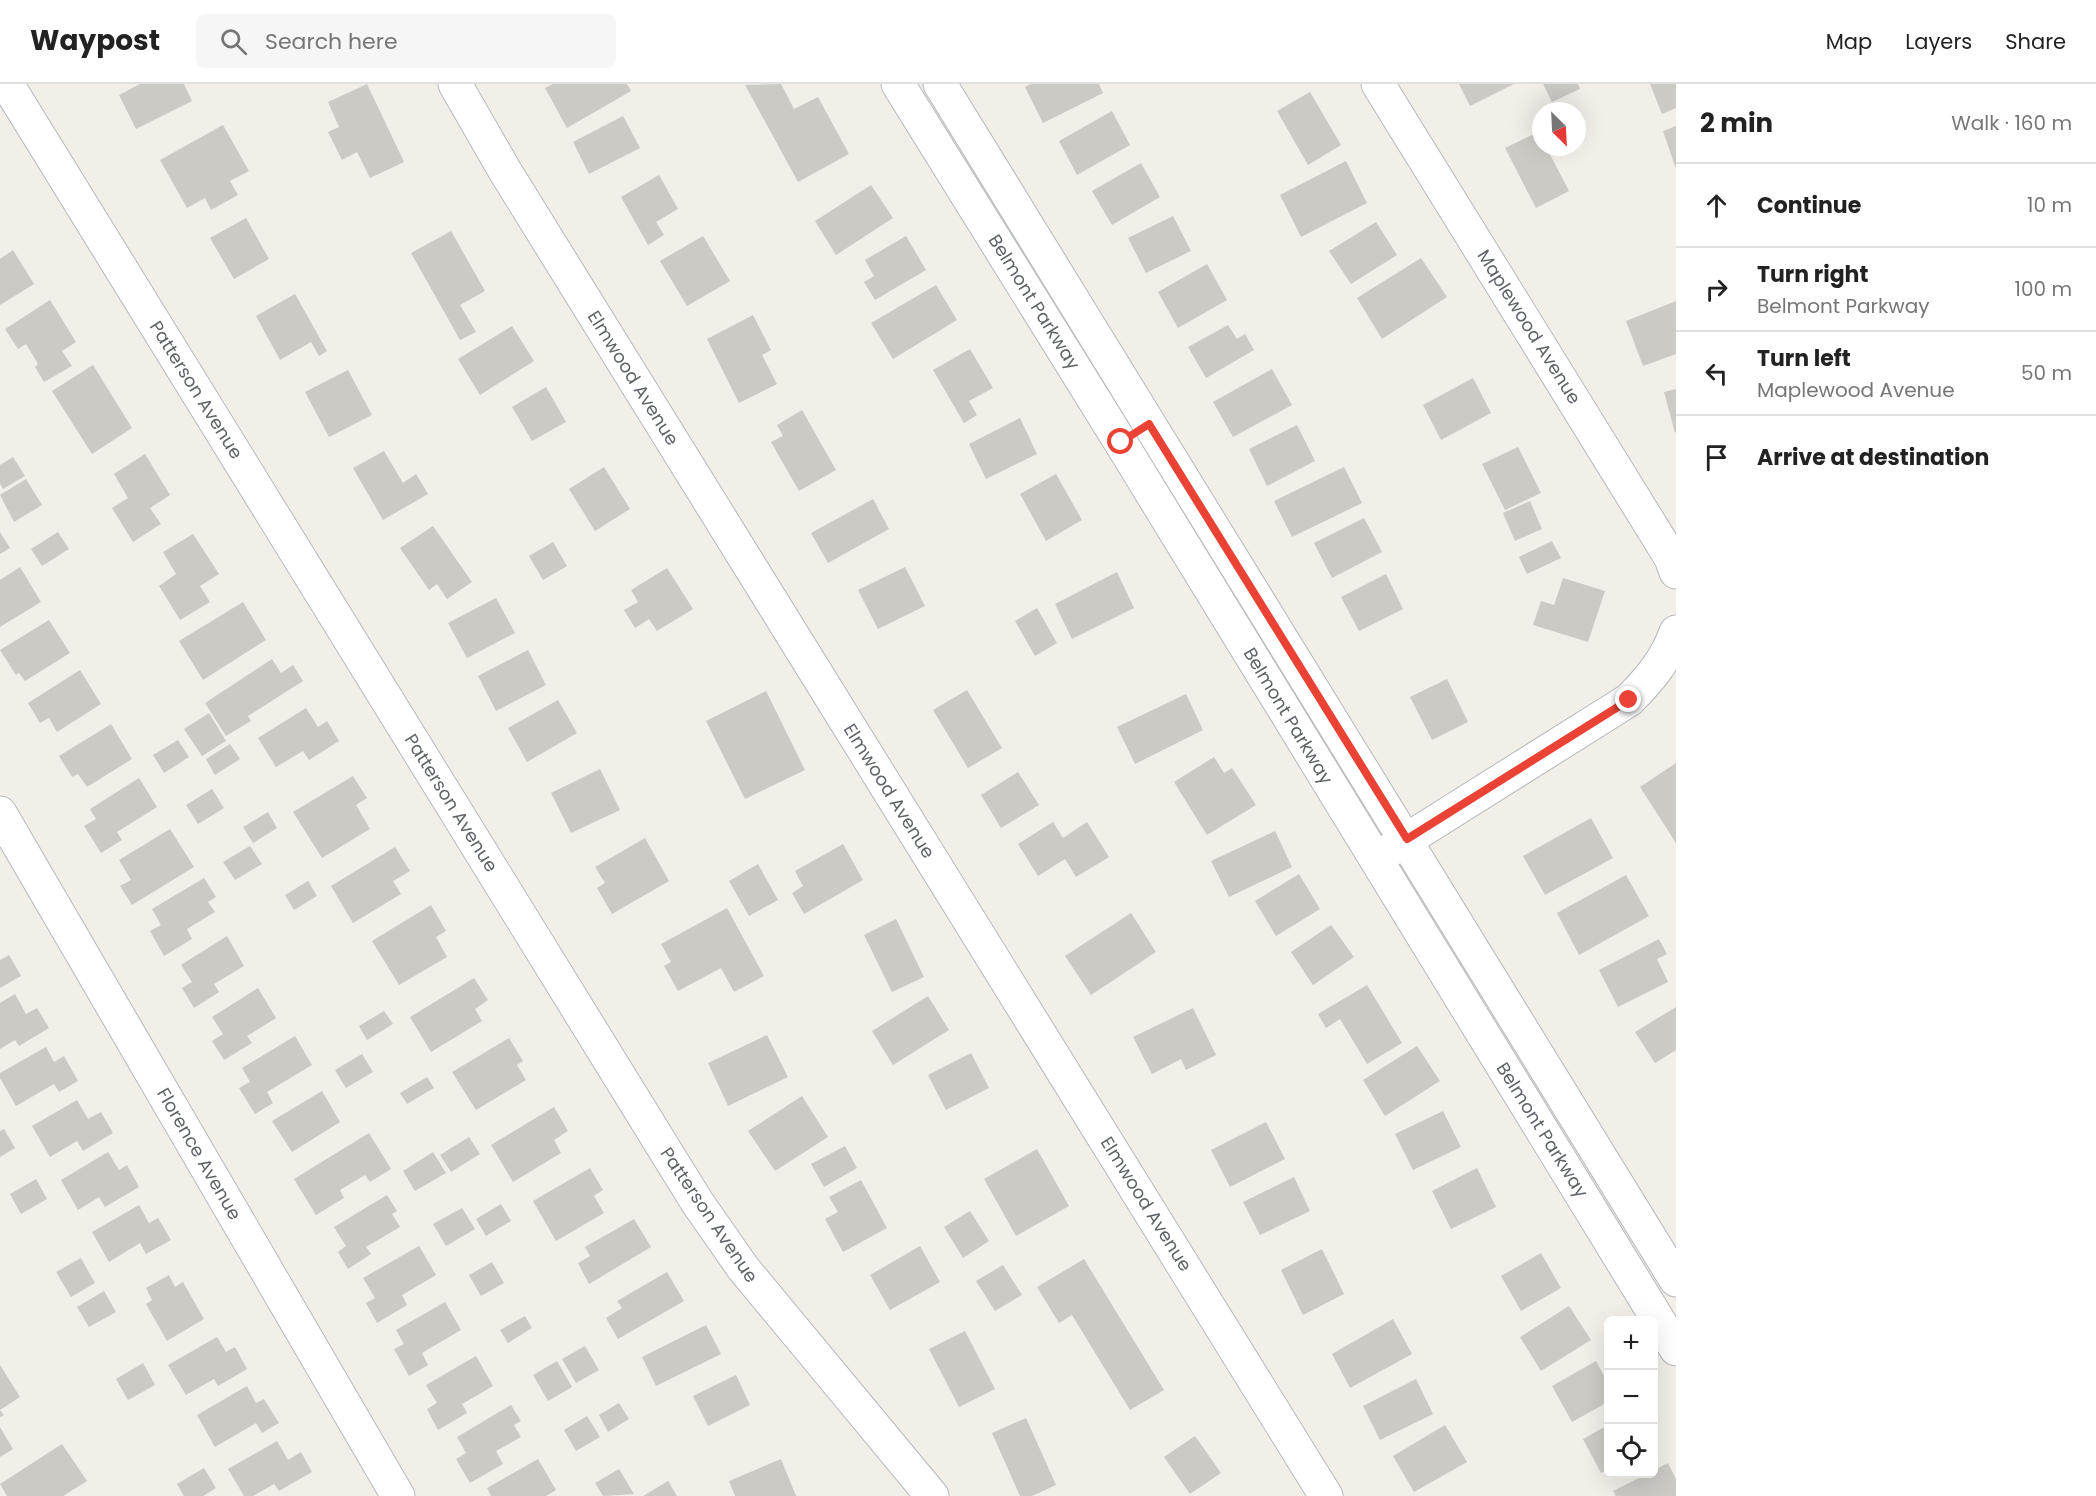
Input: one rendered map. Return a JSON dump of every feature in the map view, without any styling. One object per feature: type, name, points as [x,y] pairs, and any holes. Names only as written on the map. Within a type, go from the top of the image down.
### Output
[{"type":"street","name":"Patterson Avenue","points":[[8,84],[697,1202],[743,1268],[932,1496]]},
{"type":"street","name":"Elmwood Avenue","points":[[455,84],[505,171],[1326,1496]]},
{"type":"street","name":"Belmont Parkway","points":[[898,84],[1121,442],[1676,1349]]},
{"type":"street","name":"Belmont Parkway","points":[[940,84],[1407,839],[1676,1280]]},
{"type":"street","name":"Maplewood Avenue","points":[[1378,84],[1671,558],[1676,572]]},
{"type":"street","points":[[1121,442],[1149,424]]},
{"type":"street","points":[[1376,860],[1629,700],[1658,669],[1670,650],[1676,632]]},
{"type":"street","name":"Florence Avenue","points":[[0,813],[398,1496]]},
{"type":"street","points":[[1593,1213],[1624,1196]]},
{"type":"building","points":[[140,84],[184,84],[192,101],[136,129],[119,95]]},
{"type":"building","points":[[367,84],[404,162],[370,178],[357,152],[342,160],[328,132],[339,127],[328,102]]},
{"type":"building","points":[[553,84],[627,84],[631,91],[567,128],[545,88]]},
{"type":"building","points":[[781,84],[794,109],[818,97],[849,154],[798,182],[745,85]]},
{"type":"building","points":[[1031,84],[1099,84],[1103,93],[1043,123],[1025,87]]},
{"type":"building","points":[[1459,84],[1514,84],[1470,106]]},
{"type":"building","points":[[1543,84],[1578,84],[1580,89],[1552,102]]},
{"type":"building","points":[[1650,84],[1676,84],[1676,108],[1662,114]]},
{"type":"building","points":[[1310,92],[1341,145],[1308,165],[1277,111]]},
{"type":"building","points":[[1112,111],[1130,145],[1077,175],[1059,141]]},
{"type":"building","points":[[623,116],[640,148],[589,174],[573,142]]},
{"type":"building","points":[[223,125],[249,171],[230,181],[238,195],[211,210],[205,198],[187,208],[160,160]]},
{"type":"building","points":[[1676,126],[1676,169],[1663,131]]},
{"type":"building","points":[[1532,135],[1532,156],[1551,156],[1569,191],[1536,208],[1505,148]]},
{"type":"building","points":[[1346,161],[1367,203],[1301,237],[1280,195]]},
{"type":"building","points":[[1141,163],[1160,197],[1112,225],[1092,191]]},
{"type":"building","points":[[659,175],[678,209],[656,222],[664,235],[648,245],[621,197]]},
{"type":"building","points":[[871,185],[893,218],[836,255],[815,221]]},
{"type":"building","points":[[1173,216],[1191,251],[1146,273],[1128,238]]},
{"type":"building","points":[[246,218],[269,259],[234,279],[210,238]]},
{"type":"building","points":[[1376,222],[1397,255],[1351,284],[1329,251]]},
{"type":"building","points":[[451,231],[485,291],[460,305],[476,332],[460,340],[411,253]]},
{"type":"building","points":[[703,236],[730,281],[687,306],[660,261]]},
{"type":"building","points":[[906,236],[926,270],[875,300],[864,282],[874,276],[865,260]]},
{"type":"building","points":[[13,250],[34,284],[0,305],[0,259]]},
{"type":"building","points":[[1421,258],[1447,297],[1382,339],[1357,298]]},
{"type":"building","points":[[1207,264],[1227,300],[1178,328],[1158,292]]},
{"type":"building","points":[[936,285],[957,320],[893,359],[871,323]]},
{"type":"building","points":[[295,294],[327,351],[319,356],[311,342],[280,360],[256,316]]},
{"type":"building","points":[[50,300],[76,342],[62,351],[72,366],[44,382],[35,367],[38,364],[26,344],[18,349],[5,329]]},
{"type":"building","points":[[1676,301],[1676,354],[1643,366],[1626,321]]},
{"type":"building","points":[[753,315],[771,350],[762,355],[777,384],[739,403],[707,339]]},
{"type":"building","points":[[1228,325],[1237,339],[1245,334],[1254,350],[1206,378],[1188,347]]},
{"type":"building","points":[[512,326],[534,361],[480,395],[458,359]]},
{"type":"building","points":[[970,349],[993,388],[969,401],[977,415],[964,423],[933,370]]},
{"type":"building","points":[[93,365],[132,428],[92,454],[52,391]]},
{"type":"building","points":[[1272,369],[1292,405],[1233,437],[1213,402]]},
{"type":"building","points":[[348,370],[372,415],[329,437],[305,392]]},
{"type":"building","points":[[1473,378],[1491,413],[1441,440],[1423,405]]},
{"type":"building","points":[[546,387],[566,422],[532,441],[512,407]]},
{"type":"building","points":[[1676,389],[1676,432],[1675,433],[1664,392]]},
{"type":"building","points":[[802,410],[836,470],[799,491],[771,442],[783,436],[777,425]]},
{"type":"building","points":[[1020,418],[1037,454],[986,479],[969,444]]},
{"type":"building","points":[[1297,425],[1315,461],[1267,486],[1249,449]]},
{"type":"building","points":[[1518,447],[1541,493],[1505,510],[1482,464]]},
{"type":"building","points":[[384,451],[403,483],[416,474],[428,494],[383,520],[353,468]]},
{"type":"building","points":[[145,454],[170,495],[150,508],[161,524],[133,542],[112,508],[128,498],[114,474]]},
{"type":"building","points":[[13,457],[25,476],[3,489],[0,484],[0,465]]},
{"type":"building","points":[[604,467],[630,509],[595,531],[569,489]]},
{"type":"building","points":[[1344,467],[1362,503],[1292,537],[1274,501]]},
{"type":"building","points":[[1056,474],[1082,520],[1046,541],[1020,494]]},
{"type":"building","points":[[26,479],[42,505],[14,522],[0,495]]},
{"type":"building","points":[[873,499],[889,529],[828,563],[811,533]]},
{"type":"building","points":[[1530,501],[1542,529],[1515,541],[1503,513]]},
{"type":"building","points":[[1364,518],[1382,552],[1332,578],[1314,543]]},
{"type":"building","points":[[433,526],[472,582],[447,599],[437,584],[429,590],[400,548]]},
{"type":"building","points":[[0,532],[10,548],[0,554]]},
{"type":"building","points":[[58,532],[69,549],[42,566],[31,549]]},
{"type":"building","points":[[193,534],[219,574],[200,586],[210,602],[180,620],[159,586],[176,574],[163,552]]},
{"type":"building","points":[[1552,541],[1561,558],[1527,574],[1519,557]]},
{"type":"building","points":[[553,542],[567,566],[543,580],[529,556]]},
{"type":"building","points":[[20,567],[41,602],[0,627],[0,580]]},
{"type":"building","points":[[905,567],[925,606],[878,629],[858,590]]},
{"type":"building","points":[[667,568],[693,609],[657,631],[649,619],[635,628],[624,610],[638,602],[631,590]]},
{"type":"building","points":[[1117,572],[1134,608],[1072,639],[1055,604]]},
{"type":"building","points":[[1386,574],[1403,609],[1359,631],[1341,597]]},
{"type":"building","points":[[1563,578],[1605,591],[1588,642],[1533,625],[1541,601],[1554,605]]},
{"type":"building","points":[[496,598],[515,633],[467,658],[448,623]]},
{"type":"building","points":[[243,602],[266,640],[203,680],[179,641]]},
{"type":"building","points":[[1037,608],[1057,643],[1035,656],[1015,621]]},
{"type":"building","points":[[49,620],[70,653],[25,681],[19,673],[16,675],[0,650]]},
{"type":"building","points":[[528,650],[546,685],[496,711],[478,676]]},
{"type":"building","points":[[272,659],[281,673],[293,665],[303,681],[248,716],[251,721],[226,736],[205,703]]},
{"type":"building","points":[[80,670],[101,704],[57,732],[49,718],[40,723],[28,703]]},
{"type":"building","points":[[1447,679],[1468,722],[1432,740],[1410,697]]},
{"type":"building","points":[[967,690],[1002,748],[968,768],[933,710]]},
{"type":"building","points":[[766,691],[805,770],[745,799],[706,721]]},
{"type":"building","points":[[1186,694],[1203,730],[1135,764],[1117,727]]},
{"type":"building","points":[[558,700],[577,733],[527,762],[508,728]]},
{"type":"building","points":[[306,708],[318,727],[327,721],[339,741],[309,760],[303,751],[276,767],[258,738]]},
{"type":"building","points":[[209,713],[226,741],[202,756],[184,729]]},
{"type":"building","points":[[111,724],[132,759],[87,787],[78,774],[72,777],[59,756]]},
{"type":"building","points":[[178,740],[189,757],[164,773],[153,755]]},
{"type":"building","points":[[230,744],[240,759],[215,775],[206,759]]},
{"type":"building","points":[[1214,757],[1224,773],[1232,768],[1256,805],[1207,835],[1174,782]]},
{"type":"building","points":[[1676,763],[1676,843],[1640,787]]},
{"type":"building","points":[[600,769],[620,810],[571,833],[551,793]]},
{"type":"building","points":[[1018,772],[1039,805],[1001,828],[981,795]]},
{"type":"building","points":[[353,776],[367,798],[356,805],[370,829],[322,858],[293,812]]},
{"type":"building","points":[[139,778],[157,807],[117,832],[122,840],[101,853],[84,826],[96,819],[90,809]]},
{"type":"building","points":[[212,789],[224,808],[198,824],[186,805]]},
{"type":"building","points":[[268,812],[277,828],[253,843],[243,827]]},
{"type":"building","points":[[1591,818],[1613,858],[1545,895],[1523,856]]},
{"type":"building","points":[[1053,822],[1063,838],[1087,822],[1109,857],[1076,877],[1065,859],[1038,876],[1018,844]]},
{"type":"building","points":[[170,829],[194,867],[132,905],[120,886],[131,880],[119,860]]},
{"type":"building","points":[[1275,831],[1292,867],[1229,897],[1211,861]]},
{"type":"building","points":[[645,838],[669,881],[612,914],[597,888],[605,883],[595,867]]},
{"type":"building","points":[[843,844],[863,880],[804,914],[792,893],[803,886],[795,871]]},
{"type":"building","points":[[250,846],[262,864],[235,880],[223,862]]},
{"type":"building","points":[[395,847],[410,871],[393,881],[401,894],[353,923],[331,886]]},
{"type":"building","points":[[758,864],[778,900],[749,916],[729,881]]},
{"type":"building","points":[[1299,874],[1320,909],[1276,936],[1255,901]]},
{"type":"building","points":[[1626,875],[1649,916],[1579,955],[1557,913]]},
{"type":"building","points":[[204,878],[216,897],[208,902],[215,912],[187,929],[192,939],[164,956],[150,931],[161,925],[152,909]]},
{"type":"building","points":[[308,881],[317,896],[294,910],[285,895]]},
{"type":"building","points":[[431,905],[446,931],[436,937],[447,957],[399,985],[372,941]]},
{"type":"building","points":[[727,908],[764,976],[734,992],[721,968],[678,991],[664,966],[671,962],[661,944]]},
{"type":"building","points":[[1131,913],[1156,952],[1091,995],[1065,956]]},
{"type":"building","points":[[896,919],[924,977],[892,992],[864,935]]},
{"type":"building","points":[[1331,925],[1354,957],[1313,985],[1291,952]]},
{"type":"building","points":[[227,936],[244,966],[214,984],[219,992],[194,1008],[182,988],[192,982],[181,965]]},
{"type":"building","points":[[1659,939],[1667,954],[1657,959],[1668,982],[1618,1007],[1599,970]]},
{"type":"building","points":[[9,955],[21,976],[0,988],[0,960]]},
{"type":"building","points":[[474,978],[488,1000],[475,1009],[482,1021],[431,1052],[410,1017]]},
{"type":"building","points":[[1367,985],[1402,1043],[1367,1064],[1340,1019],[1326,1028],[1318,1014]]},
{"type":"building","points":[[258,988],[276,1018],[247,1036],[252,1043],[224,1060],[212,1041],[223,1034],[212,1017]]},
{"type":"building","points":[[15,994],[26,1014],[37,1008],[49,1028],[19,1046],[15,1040],[0,1049],[0,1003]]},
{"type":"building","points":[[928,996],[949,1030],[893,1065],[872,1031]]},
{"type":"building","points":[[1676,1007],[1676,1050],[1655,1063],[1635,1032]]},
{"type":"building","points":[[1193,1008],[1216,1055],[1186,1070],[1181,1059],[1152,1074],[1133,1037]]},
{"type":"building","points":[[384,1011],[393,1024],[367,1040],[359,1026]]},
{"type":"building","points":[[767,1035],[788,1077],[728,1106],[708,1063]]},
{"type":"building","points":[[295,1036],[312,1065],[267,1092],[273,1103],[255,1114],[239,1088],[250,1082],[242,1068]]},
{"type":"building","points":[[509,1038],[523,1061],[517,1065],[526,1080],[476,1110],[452,1072]]},
{"type":"building","points":[[1417,1046],[1440,1081],[1385,1116],[1363,1080]]},
{"type":"building","points":[[46,1047],[54,1062],[64,1056],[78,1081],[59,1092],[54,1084],[16,1106],[0,1078],[0,1073]]},
{"type":"building","points":[[971,1053],[989,1088],[946,1110],[928,1075]]},
{"type":"building","points":[[362,1054],[373,1072],[346,1088],[335,1070]]},
{"type":"building","points":[[427,1077],[434,1088],[407,1104],[400,1093]]},
{"type":"building","points":[[322,1091],[340,1122],[292,1152],[272,1121]]},
{"type":"building","points":[[802,1096],[828,1137],[775,1171],[748,1131]]},
{"type":"building","points":[[77,1100],[88,1119],[101,1112],[113,1133],[83,1151],[77,1141],[50,1157],[32,1126]]},
{"type":"building","points":[[554,1107],[568,1131],[554,1140],[561,1153],[513,1182],[491,1145]]},
{"type":"building","points":[[1443,1111],[1461,1147],[1413,1170],[1395,1134]]},
{"type":"building","points":[[1266,1122],[1285,1159],[1230,1187],[1211,1150]]},
{"type":"building","points":[[4,1129],[15,1148],[0,1157],[0,1131]]},
{"type":"building","points":[[369,1133],[391,1169],[370,1182],[365,1175],[340,1190],[344,1198],[316,1215],[294,1179]]},
{"type":"building","points":[[469,1137],[480,1154],[451,1172],[440,1155]]},
{"type":"building","points":[[845,1146],[857,1168],[824,1187],[811,1164]]},
{"type":"building","points":[[1037,1149],[1069,1206],[1016,1236],[984,1179]]},
{"type":"building","points":[[108,1152],[119,1170],[127,1165],[139,1187],[105,1207],[99,1197],[78,1210],[61,1180]]},
{"type":"building","points":[[433,1152],[446,1173],[415,1191],[403,1171]]},
{"type":"building","points":[[590,1168],[603,1190],[594,1196],[604,1213],[556,1241],[533,1201]]},
{"type":"building","points":[[1477,1168],[1496,1207],[1451,1229],[1432,1191]]},
{"type":"building","points":[[1294,1177],[1310,1211],[1260,1235],[1243,1202]]},
{"type":"building","points":[[36,1179],[47,1199],[21,1214],[10,1194]]},
{"type":"building","points":[[861,1180],[887,1228],[843,1252],[825,1219],[838,1212],[829,1197]]},
{"type":"building","points":[[387,1195],[397,1211],[392,1214],[400,1227],[366,1247],[371,1254],[348,1269],[338,1252],[346,1246],[334,1227]]},
{"type":"building","points":[[501,1204],[511,1221],[486,1236],[476,1219]]},
{"type":"building","points":[[139,1205],[149,1223],[158,1218],[171,1240],[146,1254],[140,1243],[109,1262],[92,1232]]},
{"type":"building","points":[[462,1208],[475,1229],[446,1246],[433,1224]]},
{"type":"building","points":[[970,1211],[989,1241],[963,1258],[944,1227]]},
{"type":"building","points":[[634,1219],[651,1247],[589,1284],[578,1263],[590,1256],[585,1247]]},
{"type":"building","points":[[419,1246],[436,1275],[402,1295],[407,1305],[377,1323],[366,1303],[375,1298],[363,1278]]},
{"type":"building","points":[[920,1246],[940,1282],[890,1310],[870,1275]]},
{"type":"building","points":[[1322,1249],[1344,1294],[1303,1315],[1281,1270]]},
{"type":"building","points":[[1541,1253],[1561,1288],[1521,1311],[1501,1276]]},
{"type":"building","points":[[81,1258],[95,1283],[71,1297],[56,1272]]},
{"type":"building","points":[[1084,1259],[1164,1390],[1130,1410],[1072,1315],[1059,1323],[1037,1287]]},
{"type":"building","points":[[492,1262],[504,1283],[481,1296],[469,1275]]},
{"type":"building","points":[[1003,1265],[1022,1295],[995,1311],[976,1281]]},
{"type":"building","points":[[667,1272],[684,1301],[618,1339],[606,1318],[622,1308],[617,1301]]},
{"type":"building","points":[[169,1275],[175,1287],[183,1282],[204,1319],[167,1341],[146,1304],[152,1300],[146,1288]]},
{"type":"building","points":[[104,1291],[116,1312],[89,1327],[77,1307]]},
{"type":"building","points":[[445,1302],[461,1330],[422,1353],[428,1365],[409,1376],[394,1349],[404,1344],[396,1330]]},
{"type":"building","points":[[1569,1306],[1591,1340],[1541,1371],[1520,1337]]},
{"type":"building","points":[[525,1316],[532,1328],[508,1343],[500,1330]]},
{"type":"building","points":[[1393,1319],[1412,1354],[1350,1388],[1332,1354]]},
{"type":"building","points":[[706,1325],[721,1354],[656,1386],[642,1357]]},
{"type":"building","points":[[965,1331],[995,1389],[959,1407],[929,1349]]},
{"type":"building","points":[[217,1337],[226,1352],[235,1347],[247,1369],[218,1386],[214,1379],[186,1395],[168,1365]]},
{"type":"building","points":[[585,1346],[599,1370],[576,1383],[562,1359]]},
{"type":"building","points":[[476,1356],[493,1386],[462,1404],[467,1413],[438,1430],[427,1409],[437,1403],[426,1385]]},
{"type":"building","points":[[557,1361],[572,1387],[548,1401],[533,1375]]},
{"type":"building","points":[[1596,1361],[1604,1376],[1604,1404],[1572,1422],[1552,1386]]},
{"type":"building","points":[[143,1363],[155,1385],[128,1400],[116,1379]]},
{"type":"building","points":[[0,1365],[20,1397],[0,1410]]},
{"type":"building","points":[[736,1375],[750,1405],[708,1426],[693,1396]]},
{"type":"building","points":[[1416,1379],[1433,1414],[1380,1440],[1363,1406]]},
{"type":"building","points":[[247,1386],[256,1403],[264,1399],[279,1423],[262,1433],[256,1423],[215,1447],[197,1415]]},
{"type":"building","points":[[619,1403],[629,1419],[608,1432],[599,1415]]},
{"type":"building","points":[[511,1405],[521,1421],[514,1425],[521,1437],[496,1451],[503,1464],[470,1483],[456,1459],[466,1453],[457,1437]]},
{"type":"building","points":[[587,1416],[600,1437],[576,1451],[564,1430]]},
{"type":"building","points":[[1026,1418],[1056,1485],[1032,1496],[1020,1496],[992,1433]]},
{"type":"building","points":[[1445,1425],[1467,1462],[1414,1492],[1393,1456]]},
{"type":"building","points":[[0,1427],[13,1449],[0,1457]]},
{"type":"building","points":[[1604,1427],[1604,1471],[1601,1473],[1583,1439]]},
{"type":"building","points":[[1195,1436],[1221,1473],[1190,1494],[1164,1457]]},
{"type":"building","points":[[277,1441],[288,1460],[301,1452],[312,1472],[279,1491],[274,1484],[253,1496],[244,1496],[228,1469]]},
{"type":"building","points":[[62,1444],[87,1481],[63,1496],[7,1496],[0,1484]]},
{"type":"building","points":[[538,1459],[556,1490],[546,1496],[491,1496],[487,1488]]},
{"type":"building","points":[[781,1459],[796,1496],[735,1496],[729,1481]]},
{"type":"building","points":[[1668,1463],[1676,1479],[1676,1496],[1616,1496],[1613,1491],[1639,1478],[1658,1478],[1658,1468]]},
{"type":"building","points":[[204,1468],[216,1488],[203,1496],[184,1496],[177,1484]]},
{"type":"building","points":[[619,1469],[634,1494],[603,1496],[595,1483]]},
{"type":"building","points":[[668,1481],[677,1496],[643,1496]]},
{"type":"route","points":[[1121,442],[1149,424],[1407,839],[1629,700]]}]
